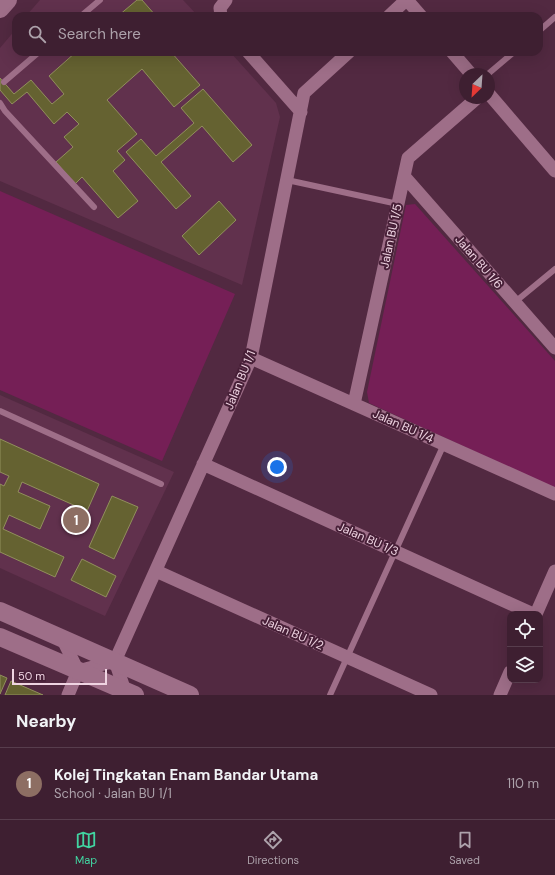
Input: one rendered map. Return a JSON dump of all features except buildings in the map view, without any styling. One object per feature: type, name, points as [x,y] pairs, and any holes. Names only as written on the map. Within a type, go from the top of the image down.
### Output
[{"type":"main road","points":[[0,9],[8,0]]},
{"type":"main road","points":[[0,611],[190,695]]},
{"type":"main road","points":[[0,637],[130,693]]},
{"type":"street","points":[[220,12],[220,8],[226,0]]},
{"type":"street","points":[[394,12],[407,0],[418,12]]},
{"type":"street","points":[[252,56],[301,112]]},
{"type":"street","name":"Jalan BU 1/1","points":[[115,661],[251,358],[304,93],[345,56]]},
{"type":"street","points":[[455,56],[466,68]]},
{"type":"street","points":[[495,101],[555,171]]},
{"type":"street","name":"Jalan BU 1/5","points":[[354,404],[408,158],[470,104]]},
{"type":"street","name":"Jalan BU 1/6","points":[[404,176],[555,348]]},
{"type":"street","name":"Jalan BU 1/4","points":[[251,358],[555,494]]},
{"type":"street","name":"Jalan BU 1/3","points":[[204,464],[527,611]]},
{"type":"street","name":"Jalan BU 1/2","points":[[156,571],[431,695]]},
{"type":"street","points":[[535,611],[555,571]]},
{"type":"street","points":[[62,638],[78,670],[68,695]]},
{"type":"street","points":[[78,670],[115,661],[130,693]]},
{"type":"street","points":[[500,695],[507,679]]},
{"type":"lane","points":[[86,12],[100,0]]},
{"type":"lane","points":[[543,28],[555,17]]},
{"type":"lane","points":[[4,82],[34,56]]},
{"type":"lane","points":[[495,68],[509,56]]},
{"type":"lane","points":[[0,103],[5,112],[94,207]]},
{"type":"lane","points":[[287,180],[398,204]]},
{"type":"lane","points":[[515,302],[555,269]]},
{"type":"lane","points":[[0,411],[161,484]]},
{"type":"lane","points":[[330,695],[444,444]]},
{"type":"shaded area","points":[[40,0],[183,0],[194,12],[30,12]]},
{"type":"shaded area","points":[[12,34],[12,56],[234,56],[276,103],[280,117],[242,285],[0,181],[0,48]]},
{"type":"shaded area","points":[[0,191],[235,294],[162,461],[0,390]]},
{"type":"shaded area","points":[[415,204],[555,361],[555,488],[369,403],[367,392],[406,205]]},
{"type":"shaded area","points":[[0,395],[174,472],[105,616],[0,568]]},
{"type":"place","name":"Kolej Tingkatan Enam Bandar Utama","points":[[76,520]]}]
